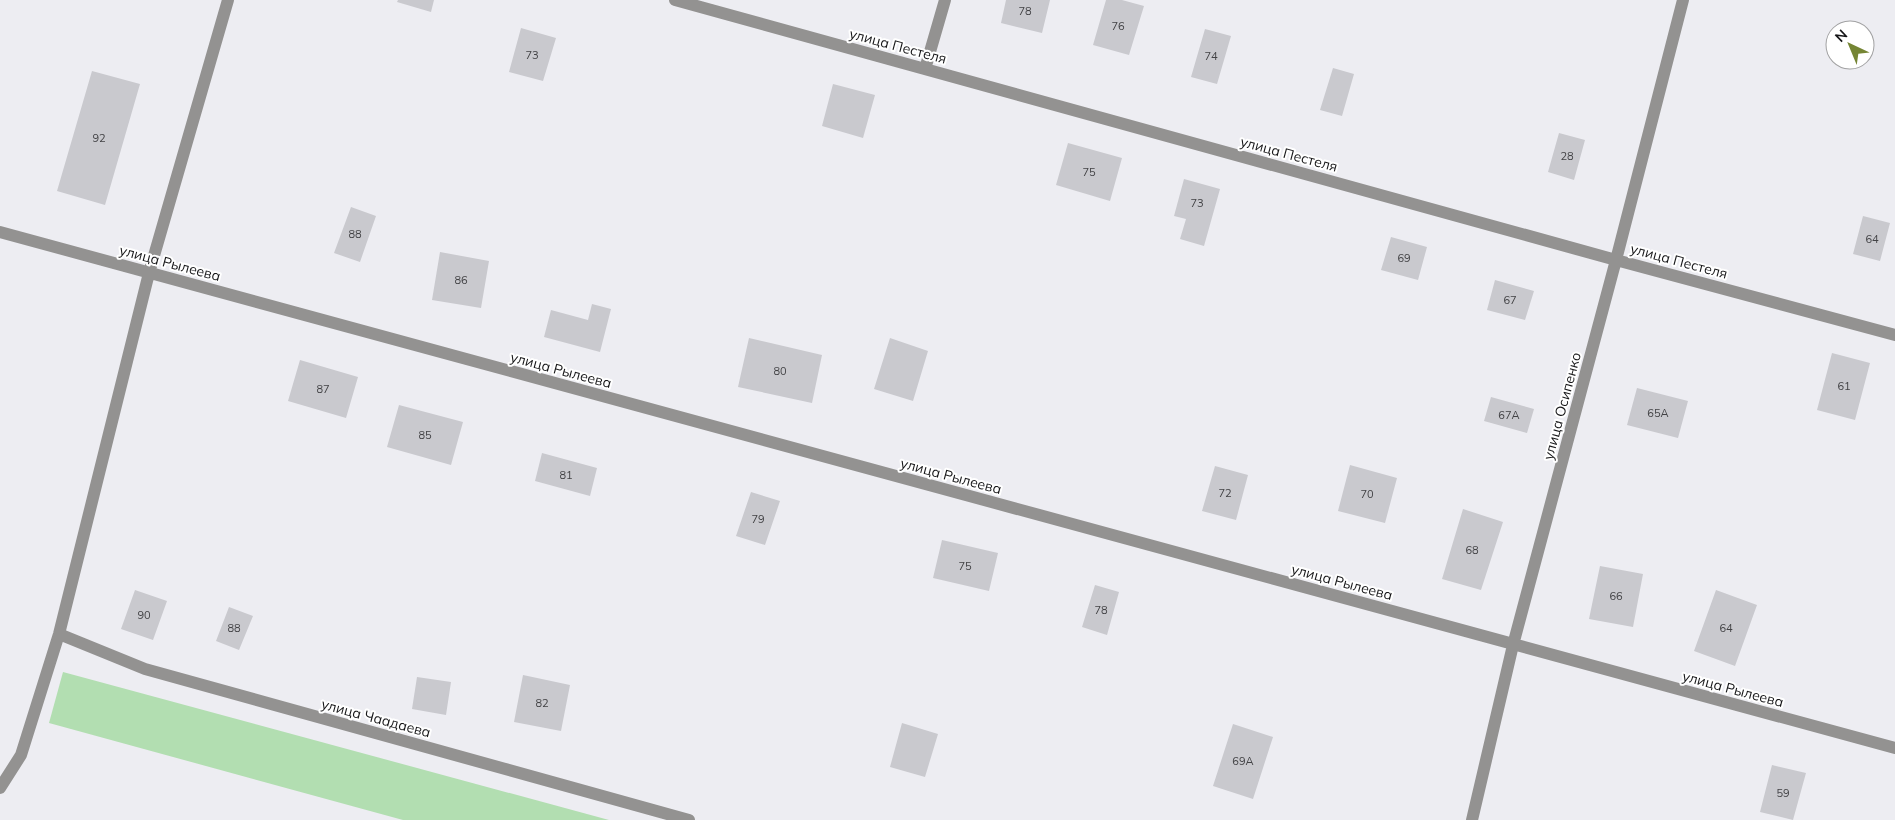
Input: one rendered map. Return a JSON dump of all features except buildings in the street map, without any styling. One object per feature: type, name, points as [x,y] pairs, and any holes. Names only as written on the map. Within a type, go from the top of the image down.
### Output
[{"type":"street","points":[[0,788],[21,755],[59,634],[149,273],[228,0]]},
{"type":"street","name":"улица Пестеля","points":[[675,0],[1616,260],[1895,335]]},
{"type":"street","points":[[925,69],[945,0]]},
{"type":"street","name":"улица Осипенко","points":[[1472,820],[1513,645],[1683,0]]},
{"type":"street","name":"улица Рылеева","points":[[0,232],[1895,748]]},
{"type":"street","name":"улица Чаадаева","points":[[59,634],[145,669],[689,820]]},
{"type":"green space","points":[[63,672],[609,820],[403,820],[49,723]]}]
